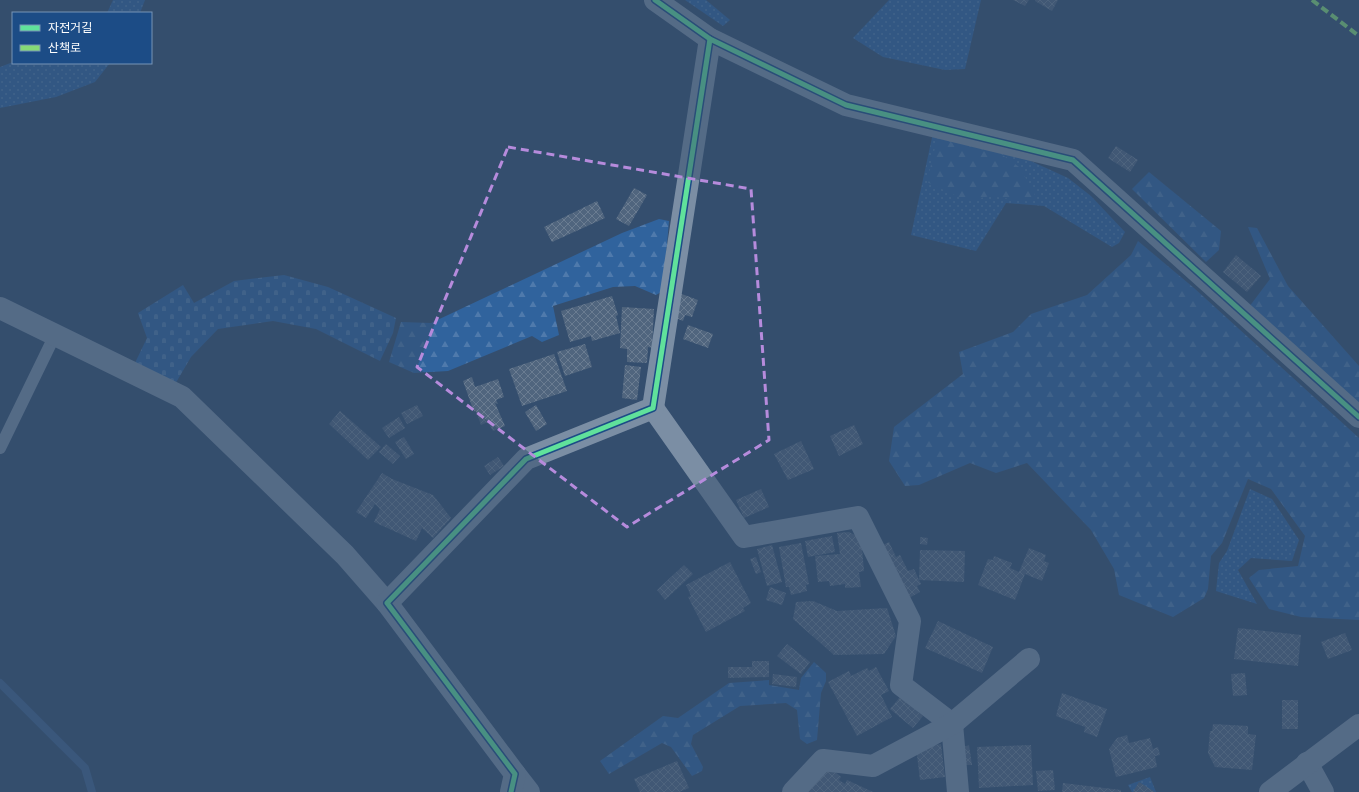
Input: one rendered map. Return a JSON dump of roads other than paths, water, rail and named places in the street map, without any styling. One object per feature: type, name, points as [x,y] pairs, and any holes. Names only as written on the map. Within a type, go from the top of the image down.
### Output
[{"type":"street","points":[[655,0],[710,39],[846,105],[1073,160],[1359,417]]},
{"type":"street","points":[[710,39],[654,408],[744,537],[858,517],[910,621],[901,685],[952,724],[958,792]]},
{"type":"street","points":[[0,308],[182,398],[345,555],[387,603],[513,783],[529,792]]},
{"type":"street","points":[[387,603],[526,459],[654,408]]},
{"type":"street","points":[[793,792],[823,760],[873,766],[952,724],[1029,658]]},
{"type":"street","points":[[1270,792],[1359,725]]},
{"type":"street","points":[[1307,763],[1323,792]]},
{"type":"lane","points":[[0,448],[55,335]]},
{"type":"waterway","points":[[0,683],[85,768],[92,792]]}]
